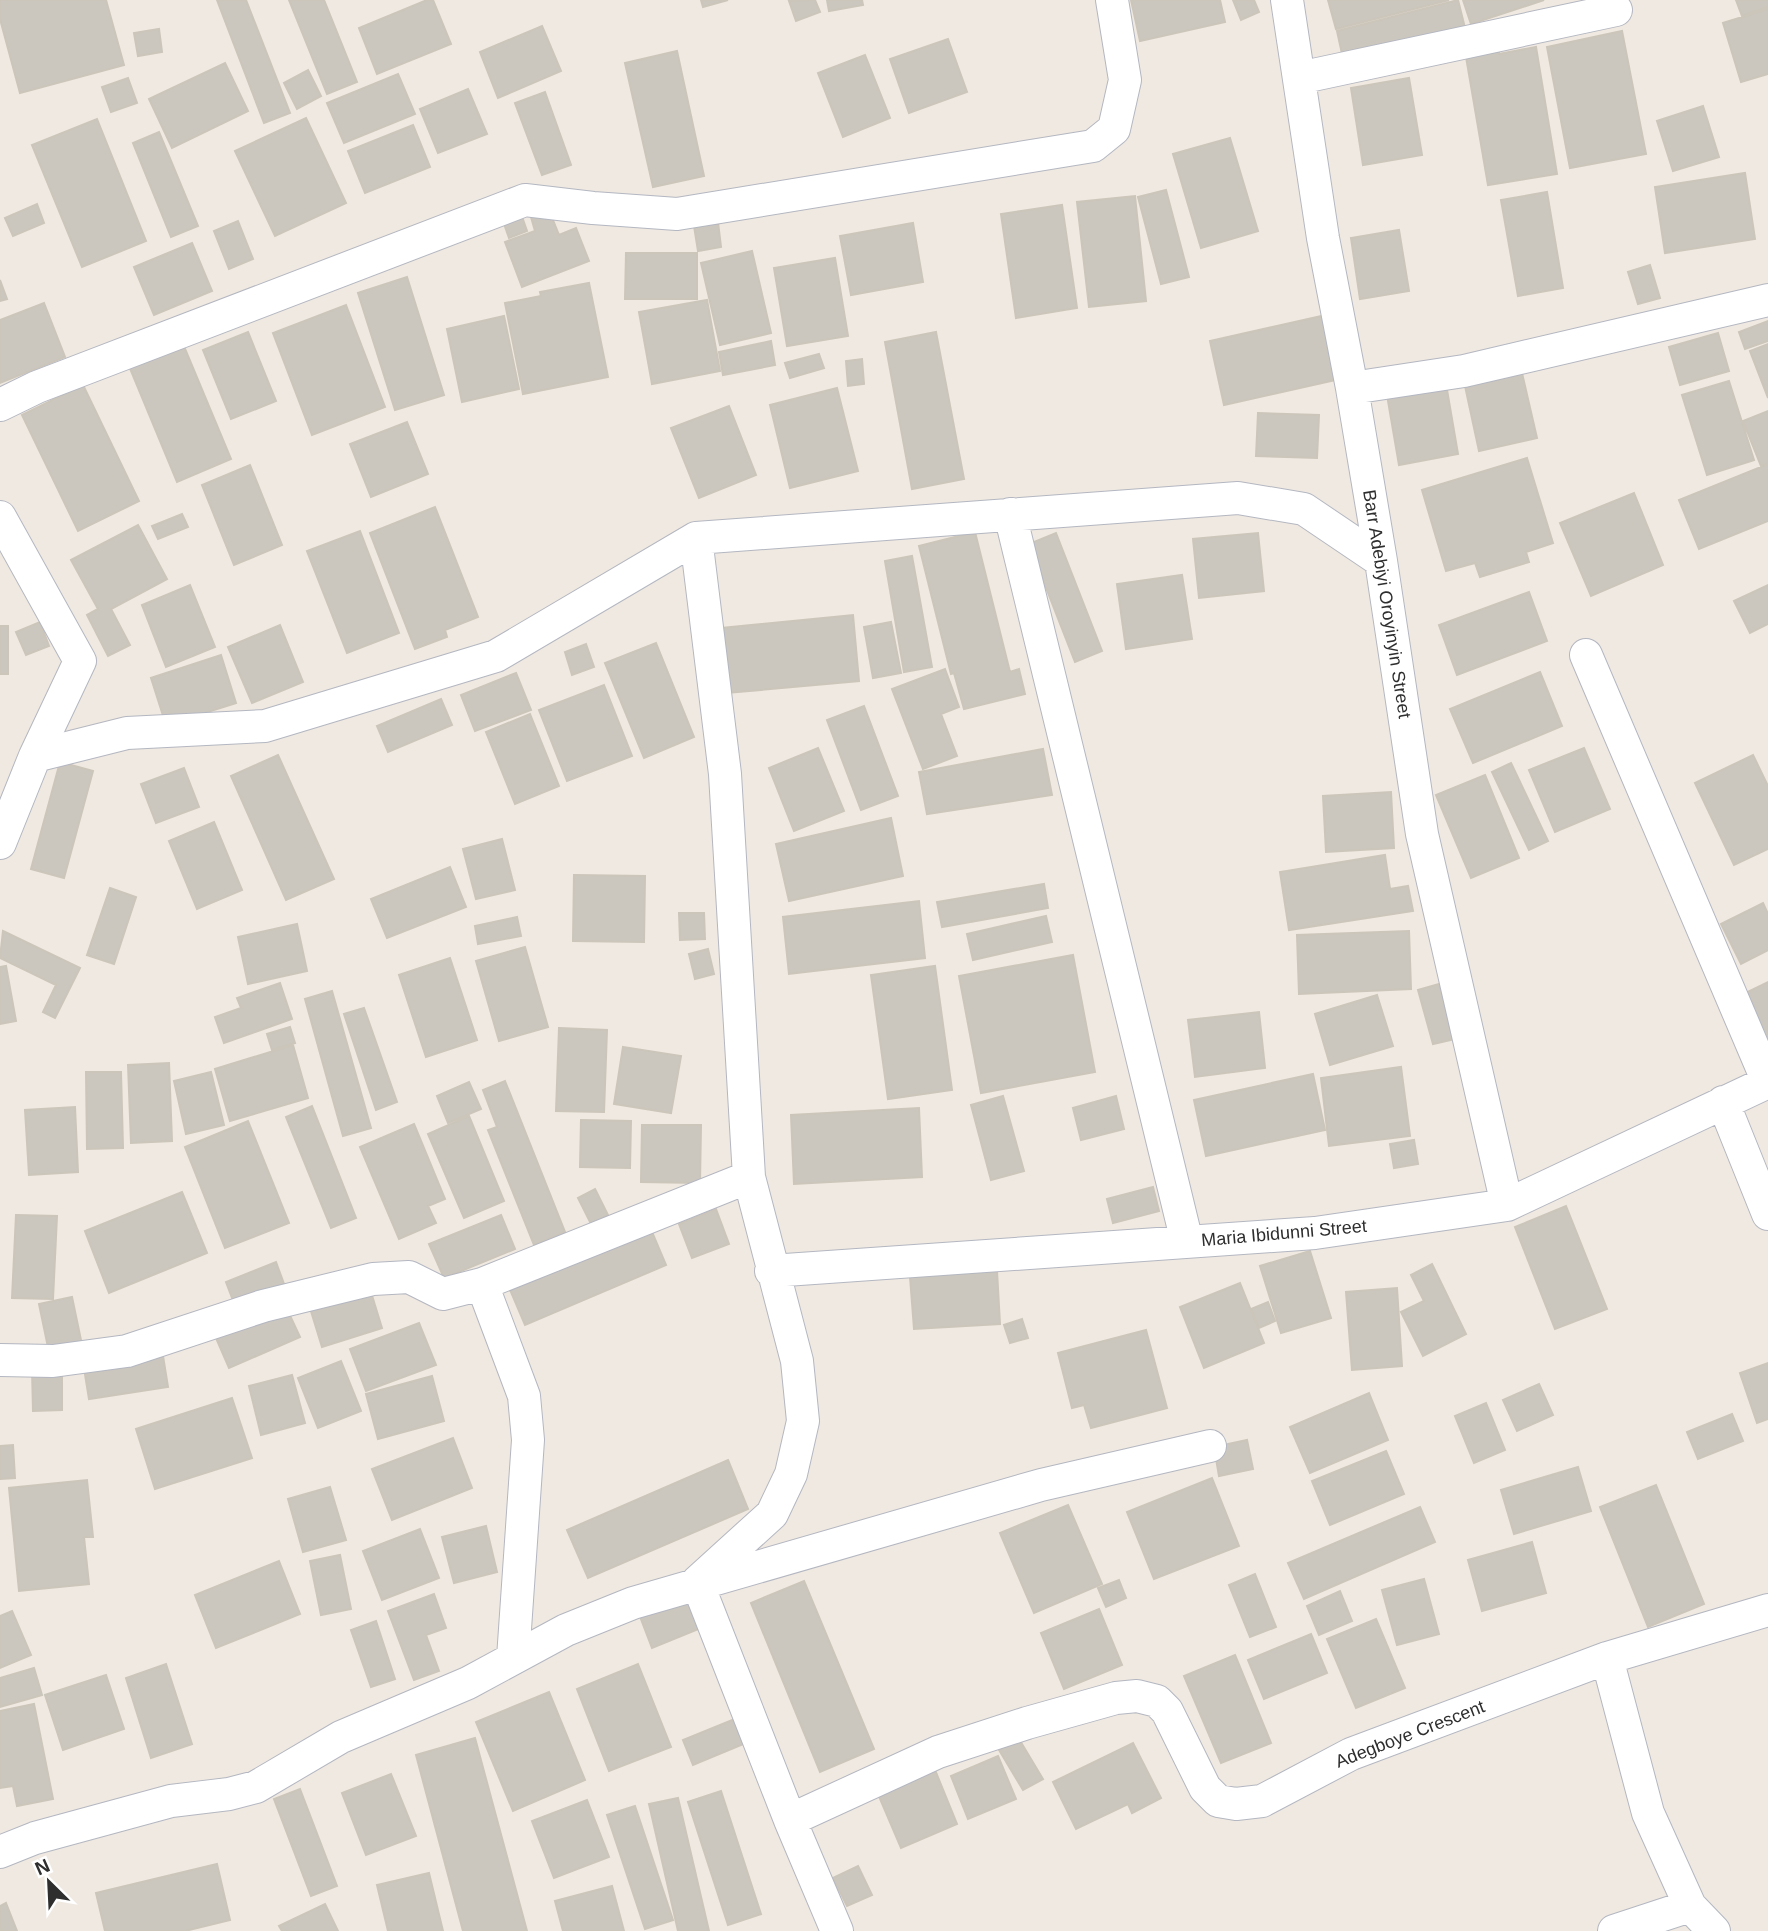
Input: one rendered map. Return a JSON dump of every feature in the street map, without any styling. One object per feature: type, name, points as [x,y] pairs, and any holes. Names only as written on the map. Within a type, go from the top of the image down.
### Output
[{"type":"street","points":[[0,405],[37,387],[525,200],[677,214],[1093,146],[1114,129],[1125,80],[1112,0]]},
{"type":"street","name":"Barr Adebiyi Oroyinyin Street","points":[[1287,0],[1322,237],[1352,387],[1422,834],[1507,1205]]},
{"type":"street","points":[[1299,78],[1616,10]]},
{"type":"street","points":[[1352,387],[1464,371],[1768,300]]},
{"type":"street","points":[[35,756],[127,733],[265,726],[496,656],[696,538],[1238,498],[1304,509],[1381,561]]},
{"type":"street","points":[[1010,514],[1187,1242]]},
{"type":"street","points":[[0,517],[80,661],[35,756],[0,843]]},
{"type":"street","points":[[696,538],[725,774],[749,1177],[771,1270],[797,1361],[803,1421],[791,1474],[772,1514],[697,1582]]},
{"type":"street","points":[[1586,655],[1768,1082]]},
{"type":"street","name":"Maria Ibidunni Street","points":[[771,1270],[1315,1233],[1507,1205],[1768,1082]]},
{"type":"street","points":[[1723,1102],[1768,1214]]},
{"type":"street","points":[[0,1360],[53,1361],[127,1351],[263,1306],[373,1279],[410,1277],[443,1294],[482,1284],[749,1177]]},
{"type":"street","points":[[482,1284],[524,1396],[528,1440],[513,1658]]},
{"type":"street","points":[[0,1852],[35,1838],[171,1801],[229,1794],[256,1787],[341,1737],[468,1683],[577,1626],[633,1603],[697,1582],[1041,1485],[1210,1446]]},
{"type":"street","points":[[697,1582],[790,1820],[837,1931]]},
{"type":"street","name":"Adegboye Crescent","points":[[790,1820],[938,1752],[1116,1698],[1138,1696],[1157,1701],[1167,1711],[1205,1788],[1218,1801],[1236,1804],[1262,1801],[1351,1754],[1607,1658],[1768,1610]]},
{"type":"street","points":[[1607,1658],[1648,1813],[1690,1906],[1714,1931]]},
{"type":"street","points":[[1614,1931],[1690,1906]]},
{"type":"building","points":[[0,0],[106,0],[124,65],[20,93],[0,19]]},
{"type":"building","points":[[217,0],[246,0],[290,113],[264,123]]},
{"type":"building","points":[[289,0],[324,0],[357,82],[327,94]]},
{"type":"building","points":[[427,0],[433,0],[451,44],[377,74],[359,28]]},
{"type":"building","points":[[701,0],[728,0],[703,7]]},
{"type":"building","points":[[815,0],[820,12],[796,21],[789,1]]},
{"type":"building","points":[[827,0],[862,0],[863,5],[829,11]]},
{"type":"building","points":[[1131,0],[1220,0],[1225,22],[1140,41]]},
{"type":"building","points":[[1233,0],[1254,0],[1259,12],[1241,20]]},
{"type":"building","points":[[1328,0],[1449,0],[1336,29]]},
{"type":"building","points":[[1458,0],[1466,32],[1344,63],[1337,31]]},
{"type":"building","points":[[1463,0],[1544,0],[1471,24]]},
{"type":"building","points":[[1736,0],[1768,0],[1768,7],[1742,16]]},
{"type":"building","points":[[1768,9],[1768,74],[1741,82],[1723,23]]},
{"type":"building","points":[[542,26],[561,71],[498,98],[480,52]]},
{"type":"building","points":[[159,29],[162,52],[138,56],[134,33]]},
{"type":"building","points":[[1622,31],[1646,154],[1570,168],[1547,47]]},
{"type":"building","points":[[948,39],[967,92],[909,113],[890,59]]},
{"type":"building","points":[[1498,45],[1499,54],[1536,47],[1557,174],[1488,185],[1465,51]]},
{"type":"building","points":[[677,51],[704,176],[653,187],[625,63]]},
{"type":"building","points":[[865,55],[890,118],[843,137],[818,73]]},
{"type":"building","points":[[225,63],[248,111],[172,148],[149,99]]},
{"type":"building","points":[[308,70],[321,96],[297,109],[284,83]]},
{"type":"building","points":[[398,74],[415,114],[344,143],[327,103]]},
{"type":"building","points":[[128,78],[137,103],[111,112],[102,87]]},
{"type":"building","points":[[1409,78],[1422,155],[1363,165],[1351,88]]},
{"type":"building","points":[[468,89],[487,134],[438,153],[420,109]]},
{"type":"building","points":[[545,92],[571,165],[542,175],[515,103]]},
{"type":"building","points":[[1703,106],[1719,157],[1673,171],[1657,121]]},
{"type":"building","points":[[306,118],[346,203],[275,236],[235,151]]},
{"type":"building","points":[[97,119],[146,241],[82,267],[32,145]]},
{"type":"building","points":[[413,125],[430,167],[365,193],[348,151]]},
{"type":"building","points":[[159,132],[198,226],[171,237],[133,143]]},
{"type":"building","points":[[1230,138],[1258,231],[1201,248],[1173,154]]},
{"type":"building","points":[[1745,173],[1755,239],[1665,253],[1655,187]]},
{"type":"building","points":[[1166,190],[1189,277],[1161,284],[1138,197]]},
{"type":"building","points":[[1547,192],[1563,288],[1518,296],[1501,200]]},
{"type":"building","points":[[1135,196],[1146,301],[1089,307],[1077,202]]},
{"type":"building","points":[[37,204],[44,223],[13,236],[5,218]]},
{"type":"building","points":[[1062,205],[1077,308],[1016,318],[1001,214]]},
{"type":"building","points":[[549,210],[559,235],[576,228],[589,261],[522,287],[505,242],[535,231],[531,217]]},
{"type":"building","points":[[520,211],[527,231],[509,238],[502,218]]},
{"type":"building","points":[[238,221],[253,259],[229,269],[214,231]]},
{"type":"building","points":[[718,222],[721,247],[698,251],[694,226]]},
{"type":"building","points":[[913,223],[923,282],[851,295],[840,236]]},
{"type":"building","points":[[1399,230],[1409,291],[1360,299],[1351,238]]},
{"type":"building","points":[[192,243],[212,291],[154,315],[134,267]]},
{"type":"building","points":[[752,251],[771,333],[720,345],[701,263]]},
{"type":"building","points":[[626,253],[697,253],[697,299],[625,299]]},
{"type":"building","points":[[835,258],[848,336],[787,346],[774,268]]},
{"type":"building","points":[[1650,265],[1660,298],[1638,304],[1628,272]]},
{"type":"building","points":[[407,277],[444,395],[395,410],[358,293]]},
{"type":"building","points":[[0,280],[7,299],[0,301]]},
{"type":"building","points":[[589,283],[608,377],[523,394],[505,303],[541,296],[540,292]]},
{"type":"building","points":[[707,300],[720,371],[652,384],[639,312]]},
{"type":"building","points":[[44,303],[65,357],[0,383],[0,320]]},
{"type":"building","points":[[346,305],[385,407],[312,435],[273,333]]},
{"type":"building","points":[[1326,315],[1340,379],[1224,405],[1210,341]]},
{"type":"building","points":[[504,316],[519,389],[462,402],[447,329]]},
{"type":"building","points":[[1768,321],[1768,341],[1745,349],[1739,332]]},
{"type":"building","points":[[248,332],[276,401],[231,419],[203,350]]},
{"type":"building","points":[[936,332],[964,479],[912,489],[885,342]]},
{"type":"building","points":[[1718,333],[1729,371],[1680,385],[1669,347]]},
{"type":"building","points":[[771,341],[775,365],[723,375],[719,352]]},
{"type":"building","points":[[183,344],[231,459],[177,482],[129,366]]},
{"type":"building","points":[[1768,344],[1768,398],[1750,351]]},
{"type":"building","points":[[819,354],[824,368],[790,378],[785,363]]},
{"type":"building","points":[[862,359],[864,384],[848,386],[846,361]]},
{"type":"building","points":[[1522,373],[1537,438],[1479,451],[1465,386]]},
{"type":"building","points":[[1729,381],[1754,460],[1707,475],[1682,395]]},
{"type":"building","points":[[1446,384],[1458,454],[1399,465],[1387,395]]},
{"type":"building","points":[[83,385],[139,501],[78,531],[22,415]]},
{"type":"building","points":[[837,388],[858,471],[790,488],[770,405]]},
{"type":"building","points":[[729,406],[756,475],[699,498],[671,428]]},
{"type":"building","points":[[1768,411],[1768,464],[1761,466],[1743,421]]},
{"type":"building","points":[[1258,413],[1319,415],[1317,458],[1256,456]]},
{"type":"building","points":[[407,422],[428,474],[371,497],[350,444]]},
{"type":"building","points":[[1527,458],[1553,543],[1526,552],[1529,562],[1480,577],[1475,563],[1446,571],[1422,490]]},
{"type":"building","points":[[1768,464],[1768,521],[1699,549],[1679,500]]},
{"type":"building","points":[[250,465],[282,545],[234,565],[202,485]]},
{"type":"building","points":[[1634,493],[1663,565],[1591,596],[1560,523]]},
{"type":"building","points":[[435,507],[478,617],[445,630],[447,637],[415,649],[370,533]]},
{"type":"building","points":[[182,514],[188,527],[158,539],[152,526]]},
{"type":"building","points":[[138,525],[167,579],[111,609],[130,645],[108,656],[87,615],[98,609],[71,560]]},
{"type":"building","points":[[360,531],[399,633],[347,653],[307,551]]},
{"type":"building","points":[[975,532],[1010,672],[1019,669],[1025,694],[964,709],[954,673],[951,674],[919,546]]},
{"type":"building","points":[[1056,533],[1102,651],[1075,662],[1029,544]]},
{"type":"building","points":[[1258,533],[1264,591],[1199,598],[1193,539]]},
{"type":"building","points":[[912,556],[932,667],[904,672],[885,561]]},
{"type":"building","points":[[1182,575],[1192,639],[1126,649],[1117,584]]},
{"type":"building","points":[[190,585],[215,647],[166,667],[142,605]]},
{"type":"building","points":[[1768,585],[1768,624],[1750,633],[1734,601]]},
{"type":"building","points":[[1529,592],[1547,641],[1457,675],[1439,625]]},
{"type":"building","points":[[853,615],[859,681],[727,693],[722,628]]},
{"type":"building","points":[[40,622],[49,646],[26,655],[16,632]]},
{"type":"building","points":[[891,622],[901,673],[873,678],[864,627]]},
{"type":"building","points":[[280,625],[303,682],[252,703],[228,647]]},
{"type":"building","points":[[0,626],[8,626],[8,674],[0,674]]},
{"type":"building","points":[[656,643],[694,737],[644,758],[605,663]]},
{"type":"building","points":[[586,644],[594,667],[572,675],[565,652]]},
{"type":"building","points":[[221,655],[236,703],[166,725],[151,678]]},
{"type":"building","points":[[945,669],[959,707],[941,714],[957,756],[923,769],[892,689]]},
{"type":"building","points":[[1540,672],[1562,726],[1473,763],[1450,709]]},
{"type":"building","points":[[516,673],[531,710],[475,731],[461,695]]},
{"type":"building","points":[[604,685],[632,756],[567,781],[539,710]]},
{"type":"building","points":[[441,699],[452,725],[388,752],[377,726]]},
{"type":"building","points":[[864,706],[898,796],[861,810],[827,720]]},
{"type":"building","points":[[530,714],[559,786],[515,804],[486,732]]},
{"type":"building","points":[[818,748],[844,811],[794,831],[769,768]]},
{"type":"building","points":[[1584,748],[1610,809],[1555,832],[1529,770]]},
{"type":"building","points":[[1043,749],[1052,795],[927,814],[919,772]]},
{"type":"building","points":[[278,755],[334,879],[286,900],[231,776]]},
{"type":"building","points":[[1753,755],[1768,786],[1768,849],[1734,865],[1695,783]]},
{"type":"building","points":[[60,762],[93,771],[64,878],[31,869]]},
{"type":"building","points":[[1511,763],[1548,841],[1529,850],[1492,772]]},
{"type":"building","points":[[184,768],[199,807],[156,823],[141,784]]},
{"type":"building","points":[[1485,775],[1519,858],[1471,878],[1436,795]]},
{"type":"building","points":[[1391,792],[1394,848],[1326,852],[1323,796]]},
{"type":"building","points":[[891,818],[903,876],[789,901],[776,844]]},
{"type":"building","points":[[214,822],[242,890],[197,909],[169,841]]},
{"type":"building","points":[[502,839],[515,890],[476,899],[463,849]]},
{"type":"building","points":[[1385,855],[1390,889],[1408,886],[1413,911],[1289,930],[1280,872]]},
{"type":"building","points":[[450,867],[466,907],[387,938],[371,899]]},
{"type":"building","points":[[574,875],[645,876],[644,942],[573,941]]},
{"type":"building","points":[[1044,884],[1048,908],[942,927],[937,902]]},
{"type":"building","points":[[110,888],[136,897],[114,964],[87,955]]},
{"type":"building","points":[[919,901],[925,958],[789,974],[783,917]]},
{"type":"building","points":[[1763,903],[1768,914],[1768,950],[1741,964],[1721,924]]},
{"type":"building","points":[[679,913],[704,913],[705,939],[680,940]]},
{"type":"building","points":[[1046,916],[1052,942],[973,960],[967,934]]},
{"type":"building","points":[[517,917],[521,936],[478,944],[475,926]]},
{"type":"building","points":[[297,924],[307,971],[248,984],[238,937]]},
{"type":"building","points":[[3,931],[80,968],[55,1018],[43,1012],[56,985],[0,958]]},
{"type":"building","points":[[1409,931],[1411,989],[1299,994],[1297,935]]},
{"type":"building","points":[[525,947],[548,1027],[499,1041],[476,961]]},
{"type":"building","points":[[708,949],[714,974],[695,979],[689,954]]},
{"type":"building","points":[[1073,955],[1095,1072],[981,1093],[959,976]]},
{"type":"building","points":[[450,958],[477,1040],[426,1057],[399,975]]},
{"type":"building","points":[[6,966],[16,1021],[0,1024],[0,967]]},
{"type":"building","points":[[935,966],[952,1090],[888,1099],[871,975]]},
{"type":"building","points":[[1768,982],[1768,1042],[1735,998]]},
{"type":"building","points":[[280,983],[292,1019],[224,1043],[215,1017],[241,1008],[237,998]]},
{"type":"building","points":[[1439,984],[1455,1039],[1433,1044],[1418,990]]},
{"type":"building","points":[[332,991],[371,1128],[343,1136],[305,999]]},
{"type":"building","points":[[1377,995],[1393,1046],[1330,1065],[1315,1014]]},
{"type":"building","points":[[364,1008],[397,1102],[376,1110],[344,1014]]},
{"type":"building","points":[[1259,1012],[1265,1068],[1195,1077],[1188,1020]]},
{"type":"building","points":[[290,1027],[295,1043],[272,1050],[267,1034]]},
{"type":"building","points":[[559,1028],[607,1030],[604,1112],[556,1111]]},
{"type":"building","points":[[293,1045],[308,1098],[230,1121],[215,1069]]},
{"type":"building","points":[[623,1047],[681,1056],[671,1113],[614,1104]]},
{"type":"building","points":[[169,1063],[172,1141],[131,1143],[128,1065]]},
{"type":"building","points":[[1401,1067],[1410,1136],[1329,1146],[1321,1078]]},
{"type":"building","points":[[86,1072],[121,1072],[123,1148],[87,1149]]},
{"type":"building","points":[[211,1072],[224,1125],[186,1134],[174,1081]]},
{"type":"building","points":[[1313,1074],[1325,1130],[1206,1156],[1194,1100]]},
{"type":"building","points":[[505,1081],[565,1232],[534,1245],[488,1130],[497,1127],[483,1090]]},
{"type":"building","points":[[469,1082],[481,1109],[448,1123],[437,1096]]},
{"type":"building","points":[[1003,1096],[1024,1171],[991,1180],[971,1105]]},
{"type":"building","points":[[1116,1096],[1124,1129],[1081,1140],[1073,1108]]},
{"type":"building","points":[[312,1106],[356,1218],[331,1228],[286,1117]]},
{"type":"building","points":[[75,1107],[78,1172],[29,1175],[25,1110]]},
{"type":"building","points":[[919,1108],[922,1177],[794,1184],[791,1115]]},
{"type":"building","points":[[469,1116],[504,1201],[464,1218],[428,1134]]},
{"type":"building","points":[[581,1120],[631,1121],[630,1168],[580,1167]]},
{"type":"building","points":[[248,1121],[289,1223],[225,1248],[185,1147]]},
{"type":"building","points":[[414,1124],[445,1199],[428,1206],[436,1223],[399,1239],[360,1147]]},
{"type":"building","points":[[642,1125],[701,1125],[700,1183],[641,1182]]},
{"type":"building","points":[[1414,1140],[1418,1164],[1394,1168],[1390,1144]]},
{"type":"building","points":[[1153,1187],[1159,1211],[1113,1223],[1107,1199]]},
{"type":"building","points":[[595,1189],[608,1215],[591,1224],[578,1198]]},
{"type":"building","points":[[182,1192],[207,1253],[109,1293],[85,1231]]},
{"type":"building","points":[[1566,1206],[1607,1309],[1555,1329],[1515,1227]]},
{"type":"building","points":[[716,1209],[729,1244],[692,1258],[679,1224]]},
{"type":"building","points":[[16,1215],[57,1216],[53,1299],[12,1298]]},
{"type":"building","points":[[501,1215],[515,1249],[444,1278],[429,1244]]},
{"type":"building","points":[[649,1225],[666,1265],[525,1325],[508,1285]]},
{"type":"building","points":[[1310,1251],[1331,1318],[1281,1333],[1260,1266]]},
{"type":"building","points":[[276,1262],[284,1284],[234,1303],[226,1282]]},
{"type":"building","points":[[1432,1264],[1466,1334],[1423,1356],[1401,1312],[1424,1301],[1411,1275]]},
{"type":"building","points":[[997,1271],[1000,1324],[914,1329],[910,1277]]},
{"type":"building","points":[[1240,1283],[1264,1343],[1204,1368],[1180,1307]]},
{"type":"building","points":[[1397,1288],[1402,1366],[1352,1370],[1346,1292]]},
{"type":"building","points":[[370,1289],[382,1328],[322,1347],[310,1308]]},
{"type":"building","points":[[72,1297],[82,1345],[49,1352],[39,1304]]},
{"type":"building","points":[[1268,1302],[1275,1321],[1259,1328],[1251,1309]]},
{"type":"building","points":[[286,1307],[300,1337],[229,1368],[216,1338]]},
{"type":"building","points":[[1022,1319],[1028,1338],[1010,1343],[1004,1325]]},
{"type":"building","points":[[419,1323],[436,1365],[366,1391],[350,1349]]},
{"type":"building","points":[[1146,1330],[1167,1408],[1091,1428],[1084,1405],[1072,1408],[1058,1353]]},
{"type":"building","points":[[163,1356],[168,1387],[89,1399],[84,1368]]},
{"type":"building","points":[[341,1361],[361,1411],[318,1428],[298,1378]]},
{"type":"building","points":[[1768,1363],[1768,1419],[1757,1423],[1740,1373]]},
{"type":"building","points":[[62,1369],[62,1410],[33,1411],[32,1370]]},
{"type":"building","points":[[292,1375],[305,1423],[261,1435],[249,1386]]},
{"type":"building","points":[[432,1376],[444,1421],[378,1439],[366,1394]]},
{"type":"building","points":[[1539,1384],[1553,1415],[1517,1431],[1503,1400]]},
{"type":"building","points":[[1369,1393],[1388,1440],[1310,1473],[1290,1427]]},
{"type":"building","points":[[232,1398],[252,1458],[155,1489],[136,1429]]},
{"type":"building","points":[[1486,1403],[1505,1450],[1474,1463],[1455,1416]]},
{"type":"building","points":[[1732,1414],[1743,1441],[1698,1459],[1687,1432]]},
{"type":"building","points":[[453,1438],[472,1488],[392,1520],[372,1469]]},
{"type":"building","points":[[1247,1440],[1253,1469],[1219,1476],[1214,1447]]},
{"type":"building","points":[[13,1445],[15,1478],[0,1479],[0,1446]]},
{"type":"building","points":[[1386,1451],[1404,1494],[1330,1525],[1312,1481]]},
{"type":"building","points":[[728,1460],[748,1509],[588,1578],[567,1530]]},
{"type":"building","points":[[1578,1467],[1591,1511],[1514,1534],[1501,1490]]},
{"type":"building","points":[[1212,1478],[1239,1546],[1154,1579],[1127,1512]]},
{"type":"building","points":[[87,1480],[93,1537],[84,1537],[89,1584],[19,1591],[9,1488]]},
{"type":"building","points":[[1656,1485],[1704,1604],[1648,1627],[1600,1507]]},
{"type":"building","points":[[330,1487],[346,1540],[303,1552],[288,1499]]},
{"type":"building","points":[[1068,1505],[1102,1584],[1034,1613],[1000,1533]]},
{"type":"building","points":[[1420,1507],[1435,1542],[1304,1599],[1288,1563]]},
{"type":"building","points":[[486,1526],[497,1572],[454,1583],[442,1537]]},
{"type":"building","points":[[420,1529],[439,1578],[382,1600],[363,1551]]},
{"type":"building","points":[[1532,1542],[1546,1593],[1482,1611],[1468,1560]]},
{"type":"building","points":[[340,1555],[351,1609],[321,1615],[310,1561]]},
{"type":"building","points":[[279,1561],[300,1614],[216,1648],[195,1595]]},
{"type":"building","points":[[1255,1574],[1276,1627],[1250,1637],[1229,1585]]},
{"type":"building","points":[[1424,1579],[1439,1634],[1397,1645],[1382,1590]]},
{"type":"building","points":[[1119,1580],[1126,1598],[1106,1607],[1098,1588]]},
{"type":"building","points":[[804,1581],[874,1749],[820,1772],[751,1603]]},
{"type":"building","points":[[684,1587],[701,1628],[652,1648],[636,1606]]},
{"type":"building","points":[[1340,1591],[1352,1621],[1319,1635],[1307,1606]]},
{"type":"building","points":[[434,1594],[446,1628],[426,1635],[439,1671],[414,1680],[388,1611]]},
{"type":"building","points":[[1099,1609],[1122,1665],[1064,1689],[1041,1633]]},
{"type":"building","points":[[12,1611],[31,1655],[0,1668],[0,1616]]},
{"type":"building","points":[[1376,1619],[1405,1688],[1356,1708],[1327,1639]]},
{"type":"building","points":[[376,1621],[395,1679],[371,1687],[351,1630]]},
{"type":"building","points":[[1311,1634],[1327,1673],[1264,1699],[1248,1660]]},
{"type":"building","points":[[1235,1655],[1271,1743],[1221,1763],[1184,1676]]},
{"type":"building","points":[[166,1664],[192,1744],[151,1758],[126,1678]]},
{"type":"building","points":[[638,1664],[671,1747],[609,1771],[577,1689]]},
{"type":"building","points":[[34,1668],[42,1695],[0,1707],[0,1678]]},
{"type":"building","points":[[106,1675],[124,1729],[63,1750],[45,1695]]},
{"type":"building","points":[[549,1692],[585,1780],[513,1811],[476,1722]]},
{"type":"building","points":[[34,1704],[53,1799],[17,1806],[13,1786],[0,1788],[0,1711]]},
{"type":"building","points":[[737,1718],[746,1743],[693,1765],[683,1740]]},
{"type":"building","points":[[475,1738],[527,1931],[463,1931],[416,1755]]},
{"type":"building","points":[[1019,1739],[1043,1779],[1023,1790],[999,1750]]},
{"type":"building","points":[[1133,1743],[1161,1798],[1132,1813],[1128,1804],[1076,1829],[1053,1782]]},
{"type":"building","points":[[998,1756],[1016,1799],[968,1819],[951,1776]]},
{"type":"building","points":[[935,1770],[957,1824],[901,1848],[878,1794]]},
{"type":"building","points":[[391,1774],[416,1836],[366,1855],[342,1793]]},
{"type":"building","points":[[300,1789],[337,1886],[311,1896],[274,1799]]},
{"type":"building","points":[[721,1791],[761,1914],[728,1925],[688,1802]]},
{"type":"building","points":[[678,1798],[709,1931],[678,1931],[649,1804]]},
{"type":"building","points":[[587,1800],[609,1857],[554,1878],[532,1821]]},
{"type":"building","points":[[635,1806],[673,1920],[645,1929],[607,1815]]},
{"type":"building","points":[[217,1864],[230,1920],[185,1931],[105,1931],[96,1893]]},
{"type":"building","points":[[858,1866],[872,1895],[847,1906],[833,1878]]},
{"type":"building","points":[[429,1873],[443,1931],[388,1931],[377,1885]]},
{"type":"building","points":[[612,1886],[624,1931],[563,1931],[555,1901]]},
{"type":"building","points":[[6,1903],[17,1931],[0,1931],[0,1906]]},
{"type":"building","points":[[325,1904],[338,1931],[282,1931],[279,1926]]}]
